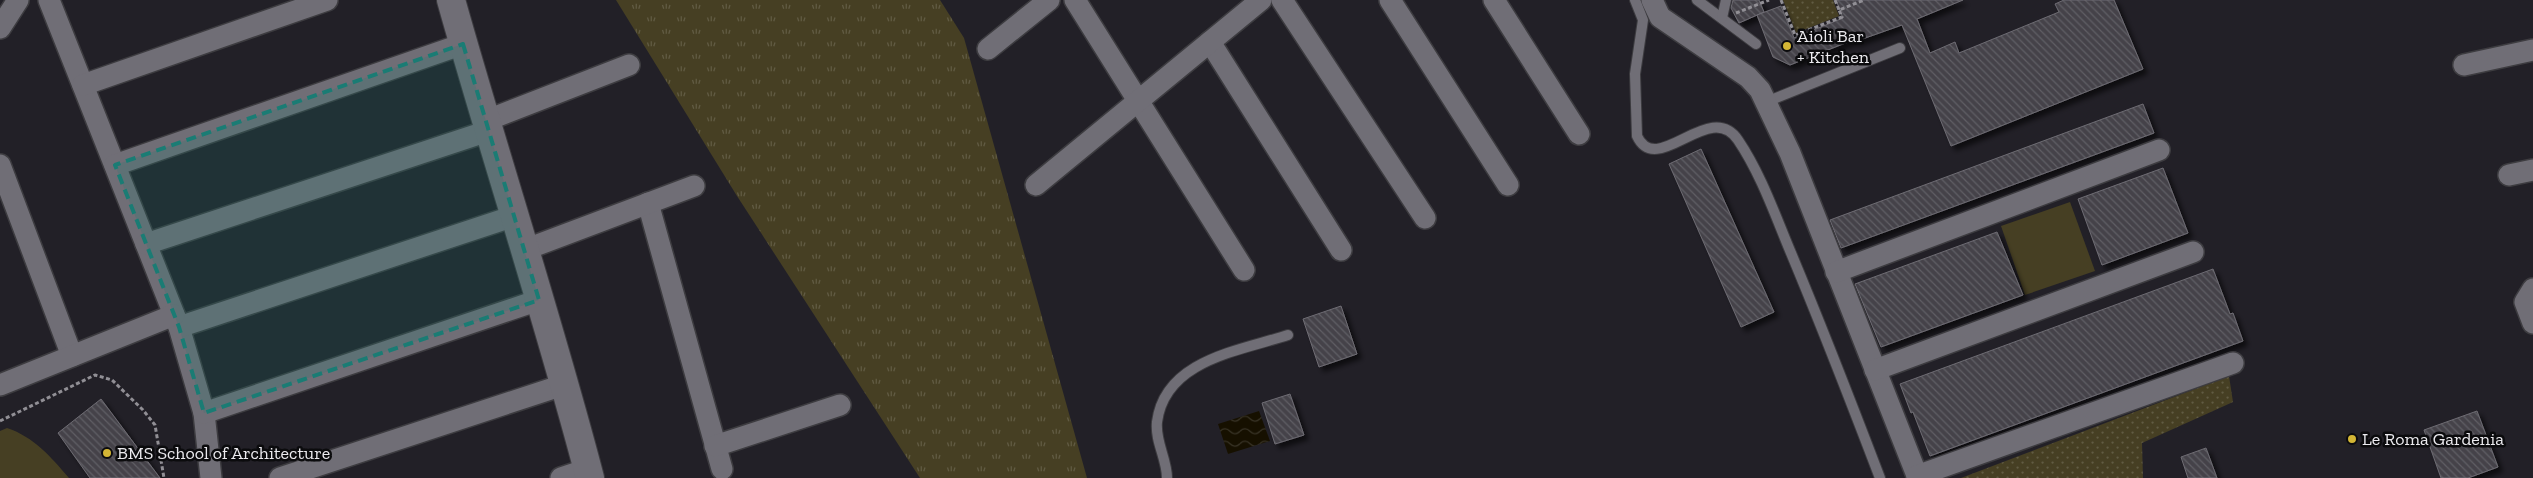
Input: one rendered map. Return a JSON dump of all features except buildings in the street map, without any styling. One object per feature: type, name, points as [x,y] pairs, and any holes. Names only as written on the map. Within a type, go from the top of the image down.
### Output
[{"type":"street","points":[[0,28],[18,0]]},
{"type":"street","points":[[83,85],[327,0]]},
{"type":"street","points":[[451,0],[486,126],[566,384],[589,474],[561,478]]},
{"type":"street","points":[[988,49],[1049,0]]},
{"type":"street","points":[[1075,0],[1244,270]]},
{"type":"street","points":[[1036,185],[1261,0]]},
{"type":"street","points":[[1282,0],[1425,218]]},
{"type":"street","points":[[1390,0],[1508,185]]},
{"type":"street","points":[[1494,0],[1579,134]]},
{"type":"street","points":[[1652,0],[1660,17],[1748,77],[1760,90],[1790,153],[1917,477],[2233,363]]},
{"type":"street","points":[[53,1],[83,85],[177,321],[204,413],[211,478]]},
{"type":"street","points":[[1210,42],[1342,250]]},
{"type":"street","points":[[115,165],[463,44]]},
{"type":"street","points":[[2464,65],[2533,50]]},
{"type":"street","points":[[146,244],[486,126],[629,65]]},
{"type":"street","points":[[1836,272],[2159,150]]},
{"type":"street","points":[[0,164],[72,356]]},
{"type":"street","points":[[2509,175],[2533,170]]},
{"type":"street","points":[[524,250],[694,186]]},
{"type":"street","points":[[648,203],[722,469]]},
{"type":"street","points":[[0,385],[72,356],[177,321],[514,216]]},
{"type":"street","points":[[1875,370],[2193,252]]},
{"type":"street","points":[[2533,289],[2525,302],[2533,323]]},
{"type":"street","points":[[204,413],[540,300]]},
{"type":"street","points":[[280,478],[566,384]]},
{"type":"street","points":[[715,446],[840,405]]},
{"type":"lane","points":[[1635,0],[1644,20],[1635,74],[1637,136],[1640,143],[1643,147],[1651,150],[1662,149],[1704,130],[1719,127],[1727,129],[1738,139],[1770,202],[1830,347],[1880,478]]},
{"type":"lane","points":[[1696,0],[1756,44]]},
{"type":"lane","points":[[1722,18],[1726,0]]},
{"type":"lane","points":[[1766,102],[1900,48]]},
{"type":"lane","points":[[1167,478],[1157,436],[1157,422],[1162,403],[1172,386],[1180,377],[1200,364],[1288,335]]},
{"type":"path","points":[[1722,18],[1769,0]]},
{"type":"path","points":[[1781,0],[1795,35],[1842,17],[1835,0]]},
{"type":"path","points":[[1839,10],[1864,0]]},
{"type":"path","points":[[0,421],[95,375],[112,380],[144,410],[155,425],[164,478]]},
{"type":"highlighted area","points":[[463,44],[539,300],[204,413],[179,327],[115,165]]},
{"type":"green space","points":[[616,0],[940,0],[964,38],[1087,478],[920,478],[737,196]]},
{"type":"green space","points":[[1783,0],[1833,0],[1839,16],[1796,33]]},
{"type":"green space","points":[[2070,202],[2095,271],[2025,295],[2001,226]]},
{"type":"green space","points":[[2229,376],[2233,402],[2142,443],[2143,478],[1961,478]]},
{"type":"green space","points":[[7,428],[34,442],[49,455],[69,478],[0,478],[0,431]]},
{"type":"water","points":[[1259,411],[1270,441],[1228,454],[1218,424]]},
{"type":"place","name":"Aioli Bar + Kitchen","points":[[1787,46]]},
{"type":"place","name":"Le Roma Gardenia","points":[[2352,439]]},
{"type":"place","name":"BMS School of Architecture","points":[[107,453]]}]
